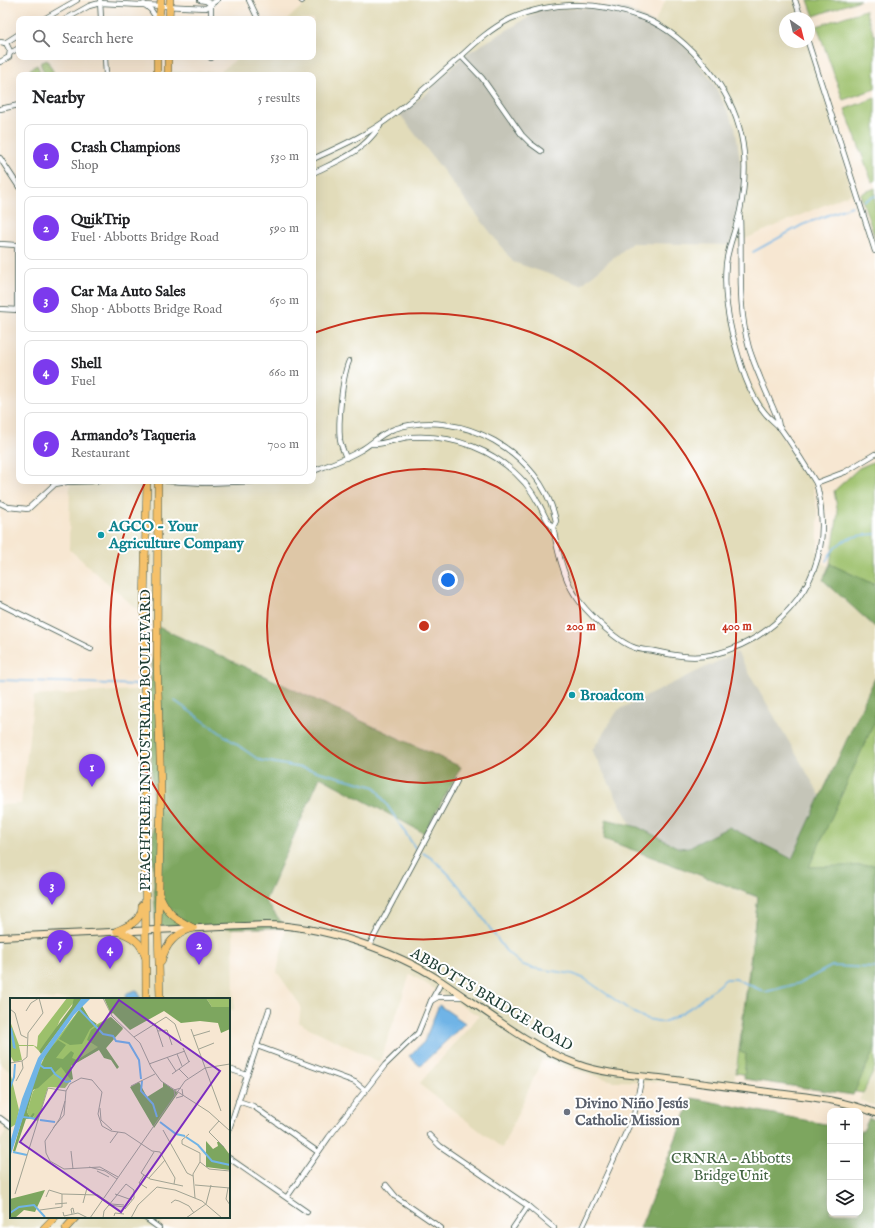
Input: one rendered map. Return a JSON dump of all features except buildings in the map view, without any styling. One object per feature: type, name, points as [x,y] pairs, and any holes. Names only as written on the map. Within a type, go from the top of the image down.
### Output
[{"type":"highway","points":[[158,16],[160,3]]},
{"type":"highway","points":[[169,16],[170,3]]},
{"type":"highway","points":[[156,72],[157,60]]},
{"type":"highway","points":[[168,60],[168,72]]},
{"type":"highway","name":"PEACHTREE INDUSTRIAL BOULEVARD","points":[[146,998],[147,885],[144,605],[147,484]]},
{"type":"highway","name":"PEACHTREE INDUSTRIAL BOULEVARD","points":[[158,484],[157,656],[161,792],[158,929],[160,998]]},
{"type":"highway","points":[[117,931],[133,924],[139,918],[142,912],[142,898],[147,885]]},
{"type":"highway","points":[[159,894],[167,911],[174,918],[193,928]]},
{"type":"highway","points":[[159,970],[164,951],[171,941],[181,932],[193,928]]},
{"type":"highway","points":[[117,931],[132,937],[140,945],[147,964]]},
{"type":"highway","points":[[44,1228],[54,1218]]},
{"type":"highway","points":[[66,1228],[75,1218]]},
{"type":"main road","name":"ABBOTTS BRIDGE ROAD","points":[[0,938],[117,931],[266,925],[302,928],[368,946],[423,970],[442,981],[531,1041],[577,1064],[599,1070],[820,1098],[875,1113]]},
{"type":"street","points":[[49,16],[77,0]]},
{"type":"street","points":[[200,0],[211,4]]},
{"type":"street","points":[[71,16],[89,6],[100,2],[144,4],[170,3],[206,8],[218,0]]},
{"type":"street","points":[[249,0],[257,16]]},
{"type":"street","points":[[795,0],[799,12]]},
{"type":"street","points":[[100,2],[101,16]]},
{"type":"street","points":[[144,4],[156,16]]},
{"type":"street","points":[[211,4],[211,16]]},
{"type":"street","points":[[316,172],[349,156],[369,141],[380,126],[483,35],[510,20],[535,10],[561,5],[604,6],[625,11],[650,21],[677,38],[704,64],[723,87],[733,107],[740,131],[744,154],[744,182],[740,212],[726,262],[726,280],[731,326],[744,373],[764,412],[779,427],[816,483],[819,493],[822,541],[817,564],[802,594],[783,616],[770,627],[745,642],[711,655],[677,656],[632,647],[602,627],[573,593],[558,553],[553,526],[556,521],[555,513],[538,479],[509,450],[486,437],[464,428],[437,424],[414,425],[393,430],[375,439],[371,444],[346,458],[316,470]]},
{"type":"street","points":[[10,54],[10,48],[3,42],[16,36]]},
{"type":"street","points":[[810,48],[875,251]]},
{"type":"street","points":[[0,62],[6,60],[10,54],[16,50]]},
{"type":"street","points":[[461,56],[482,78],[522,135],[530,143],[542,151]]},
{"type":"street","points":[[104,60],[106,72]]},
{"type":"street","points":[[0,109],[16,106]]},
{"type":"street","points":[[316,158],[351,141],[368,130],[380,126]]},
{"type":"street","points":[[0,158],[16,182]]},
{"type":"street","points":[[740,212],[741,299],[745,324],[749,346],[768,398],[778,417],[779,427]]},
{"type":"street","points":[[0,244],[16,245]]},
{"type":"street","points":[[0,309],[16,310]]},
{"type":"street","points":[[346,458],[340,441],[342,388],[344,371],[349,361]]},
{"type":"street","points":[[371,444],[410,437],[443,438],[464,443],[491,454],[525,483],[537,500],[549,524],[553,526]]},
{"type":"street","points":[[816,483],[845,472],[875,454]]},
{"type":"street","points":[[0,503],[8,507],[28,509],[53,484]]},
{"type":"street","points":[[0,604],[91,649]]},
{"type":"street","points":[[368,946],[457,781]]},
{"type":"street","points":[[287,1197],[318,1152],[365,1090],[385,1065],[418,1033],[431,1001],[442,981]]},
{"type":"street","points":[[431,1001],[438,997],[464,997]]},
{"type":"street","points":[[230,1126],[269,1010]]},
{"type":"street","points":[[257,1046],[355,1082],[365,1090]]},
{"type":"street","points":[[230,1069],[247,1075]]},
{"type":"street","points":[[582,1228],[634,1115],[642,1076]]},
{"type":"street","points":[[238,1101],[253,1106],[318,1152]]},
{"type":"street","points":[[0,1118],[10,1125]]},
{"type":"street","points":[[429,1135],[440,1146],[528,1206],[554,1228]]},
{"type":"street","points":[[230,1159],[307,1212]]},
{"type":"street","points":[[386,1185],[396,1197],[441,1228]]},
{"type":"street","points":[[513,1228],[528,1206]]},
{"type":"street","points":[[145,1218],[159,1228]]},
{"type":"shaded area","points":[[310,0],[579,0],[581,8],[541,10],[464,55],[425,95],[400,113],[581,285],[632,243],[731,245],[728,268],[738,353],[750,382],[788,448],[813,479],[813,489],[818,515],[818,561],[875,588],[875,690],[825,804],[646,853],[758,897],[734,1083],[613,1081],[542,1060],[502,1148],[419,1084],[479,1016],[410,974],[380,1062],[299,1023],[301,1006],[277,972],[286,928],[264,902],[320,776],[424,833],[156,626],[69,549],[70,484],[316,484],[316,72],[220,72],[235,60],[316,60],[316,16],[291,16]]},
{"type":"shaded area","points":[[666,0],[798,0],[801,12],[779,12],[779,48],[812,48],[852,193],[731,245],[654,23]]},
{"type":"shaded area","points":[[605,7],[627,9],[654,23],[682,42],[713,82],[735,126],[743,181],[731,245],[632,243],[581,285],[513,262],[399,113],[425,95],[464,55],[541,10]]},
{"type":"shaded area","points":[[156,71],[220,72],[156,72]]},
{"type":"shaded area","points":[[737,652],[825,804],[775,905],[646,853],[592,751],[618,710]]},
{"type":"shaded area","points":[[150,689],[155,928],[233,924],[234,1010],[230,1010],[230,998],[10,998],[10,1070],[0,1064],[0,805],[21,804],[34,696]]},
{"type":"shaded area","points":[[875,1068],[875,1106],[859,1100]]},
{"type":"shaded area","points":[[10,1126],[10,1218],[166,1218],[158,1228],[0,1228],[0,1140]]},
{"type":"green space","points":[[808,0],[860,0],[815,16],[815,12],[812,12]]},
{"type":"green space","points":[[865,10],[875,37],[875,89],[843,100],[817,26]]},
{"type":"green space","points":[[47,60],[53,72],[44,72],[40,63]]},
{"type":"green space","points":[[37,65],[40,72],[32,72],[30,69]]},
{"type":"green space","points":[[875,98],[875,181],[872,182],[845,109]]},
{"type":"green space","points":[[875,188],[875,238],[860,194]]},
{"type":"green space","points":[[875,461],[875,585],[830,564],[838,513],[834,491],[859,468]]},
{"type":"green space","points":[[830,564],[875,585],[875,627],[823,580]]},
{"type":"green space","points":[[156,626],[461,767],[424,833],[320,777],[265,901],[286,928],[155,928],[150,689]]},
{"type":"green space","points":[[875,678],[875,721],[809,867],[875,865],[875,1048],[853,1095],[744,1079],[746,1054],[740,1052],[758,897],[604,839],[606,819],[638,827],[679,848],[689,847],[729,827],[792,859]]},
{"type":"green space","points":[[875,690],[875,1068],[863,1093],[736,1073],[758,897],[775,905]]},
{"type":"green space","name":"CRNRA - Abbotts Bridge Unit","points":[[692,1098],[827,1124],[827,1216],[863,1216],[863,1131],[869,1118],[875,1120],[875,1228],[640,1228]]},
{"type":"water","points":[[136,990],[138,991],[140,998],[125,998],[127,993]]},
{"type":"water","points":[[439,1005],[465,1023],[420,1066],[409,1056],[424,1042]]},
{"type":"waterway","points":[[864,201],[875,196]]},
{"type":"waterway","points":[[753,252],[802,225],[852,206]]},
{"type":"waterway","points":[[826,561],[835,548],[846,540],[853,537],[875,534]]},
{"type":"waterway","points":[[0,680],[140,685]]},
{"type":"waterway","points":[[175,701],[259,760],[313,770],[375,787],[416,849]]},
{"type":"waterway","points":[[423,853],[446,871],[468,898],[506,951],[521,964],[532,968],[573,974],[585,979],[634,1013],[647,1019],[663,1022],[673,1018],[693,1006],[726,979],[736,979],[765,992],[800,983],[832,966],[875,968]]},
{"type":"place","name":"AGCO - Your Agriculture Company","points":[[101,535]]},
{"type":"place","name":"Broadcom","points":[[572,695]]},
{"type":"place","name":"Crash Champions","points":[[92,787]]},
{"type":"place","name":"Car Ma Auto Sales","points":[[52,905]]},
{"type":"place","name":"Armando's Taqueria","points":[[60,963]]},
{"type":"place","name":"QuikTrip","points":[[199,965]]},
{"type":"place","name":"Shell","points":[[110,969]]},
{"type":"place","name":"Divino Niño Jesús Catholic Mission","points":[[567,1112]]}]
